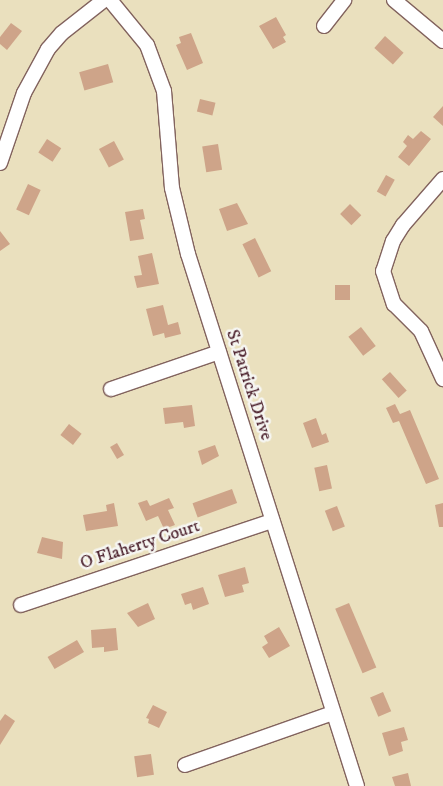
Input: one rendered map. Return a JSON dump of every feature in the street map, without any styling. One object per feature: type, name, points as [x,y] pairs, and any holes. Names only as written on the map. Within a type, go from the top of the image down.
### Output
[{"type":"street","points":[[0,163],[24,93],[48,49],[62,33],[104,0]]},
{"type":"street","name":"St Patrick Drive","points":[[110,0],[147,45],[164,91],[172,188],[188,254],[357,786]]},
{"type":"street","points":[[324,26],[344,0]]},
{"type":"street","points":[[394,0],[443,40]]},
{"type":"street","points":[[443,179],[403,225],[393,241],[383,271],[394,304],[421,331],[443,378]]},
{"type":"street","points":[[111,389],[218,352]]},
{"type":"street","name":"O Flaherty Court","points":[[21,605],[272,521]]},
{"type":"street","points":[[185,766],[333,713]]},
{"type":"building","points":[[276,17],[286,35],[283,37],[286,42],[273,49],[259,26]]},
{"type":"building","points":[[11,23],[22,31],[7,50],[0,44],[0,37]]},
{"type":"building","points":[[191,33],[203,63],[187,70],[176,45],[181,43],[179,37]]},
{"type":"building","points":[[385,36],[404,53],[393,65],[374,48]]},
{"type":"building","points":[[108,64],[113,82],[84,91],[79,72]]},
{"type":"building","points":[[200,99],[216,103],[212,115],[197,112]]},
{"type":"building","points":[[443,106],[443,126],[433,117]]},
{"type":"building","points":[[421,131],[431,139],[409,166],[398,157],[407,146],[403,142],[408,135],[413,139]]},
{"type":"building","points":[[47,139],[61,148],[53,162],[38,152]]},
{"type":"building","points":[[114,141],[124,160],[109,168],[99,149]]},
{"type":"building","points":[[218,144],[222,170],[206,172],[202,147]]},
{"type":"building","points":[[386,175],[395,180],[386,196],[377,192]]},
{"type":"building","points":[[28,184],[41,190],[29,215],[16,209]]},
{"type":"building","points":[[237,203],[248,224],[227,231],[219,209]]},
{"type":"building","points":[[350,204],[361,215],[351,225],[340,214]]},
{"type":"building","points":[[143,209],[145,219],[140,220],[144,239],[130,241],[125,212]]},
{"type":"building","points":[[0,231],[10,244],[0,251]]},
{"type":"building","points":[[255,238],[271,271],[259,277],[242,244]]},
{"type":"building","points":[[152,253],[159,284],[137,288],[134,276],[142,275],[138,256]]},
{"type":"building","points":[[335,285],[350,285],[350,300],[335,300]]},
{"type":"building","points":[[163,305],[168,325],[178,322],[181,334],[165,338],[164,333],[153,336],[146,309]]},
{"type":"building","points":[[361,327],[376,346],[363,356],[348,337]]},
{"type":"building","points":[[390,372],[407,391],[399,398],[382,379]]},
{"type":"building","points":[[395,404],[400,414],[410,410],[439,479],[426,484],[399,421],[393,423],[386,408]]},
{"type":"building","points":[[192,405],[195,426],[184,428],[183,422],[165,424],[163,408]]},
{"type":"building","points":[[316,418],[322,435],[326,433],[329,442],[312,448],[303,423]]},
{"type":"building","points":[[69,424],[82,434],[73,445],[60,435]]},
{"type":"building","points":[[117,443],[124,455],[117,459],[110,447]]},
{"type":"building","points":[[215,445],[219,456],[202,465],[198,451]]},
{"type":"building","points":[[327,465],[332,488],[319,491],[314,468]]},
{"type":"building","points":[[232,489],[237,503],[198,517],[193,503]]},
{"type":"building","points":[[169,498],[174,508],[168,510],[175,525],[164,529],[158,516],[146,521],[138,503],[147,500],[150,506]]},
{"type":"building","points":[[114,503],[118,526],[86,531],[83,515],[107,511],[106,505]]},
{"type":"building","points":[[443,503],[443,527],[439,527],[435,505]]},
{"type":"building","points":[[337,506],[345,527],[333,531],[325,511]]},
{"type":"building","points":[[42,537],[63,542],[62,559],[37,553]]},
{"type":"building","points":[[245,567],[249,583],[242,585],[244,592],[225,597],[218,575]]},
{"type":"building","points":[[203,587],[209,604],[193,610],[191,603],[185,605],[181,594]]},
{"type":"building","points":[[148,603],[155,619],[138,627],[127,613]]},
{"type":"building","points":[[349,603],[376,667],[363,673],[335,609]]},
{"type":"building","points":[[279,627],[290,646],[269,658],[262,647],[268,643],[264,636]]},
{"type":"building","points":[[116,628],[118,650],[104,652],[104,647],[92,648],[91,630]]},
{"type":"building","points":[[77,640],[84,652],[55,669],[48,657]]},
{"type":"building","points":[[383,692],[391,711],[378,717],[370,697]]},
{"type":"building","points":[[153,705],[167,712],[159,728],[148,723],[149,719],[146,718]]},
{"type":"building","points":[[5,714],[15,721],[0,745],[0,721]]},
{"type":"building","points":[[404,727],[408,740],[401,742],[403,751],[389,756],[382,733]]},
{"type":"building","points":[[151,754],[154,775],[137,777],[134,756]]},
{"type":"building","points":[[408,773],[411,786],[395,786],[392,777]]}]
